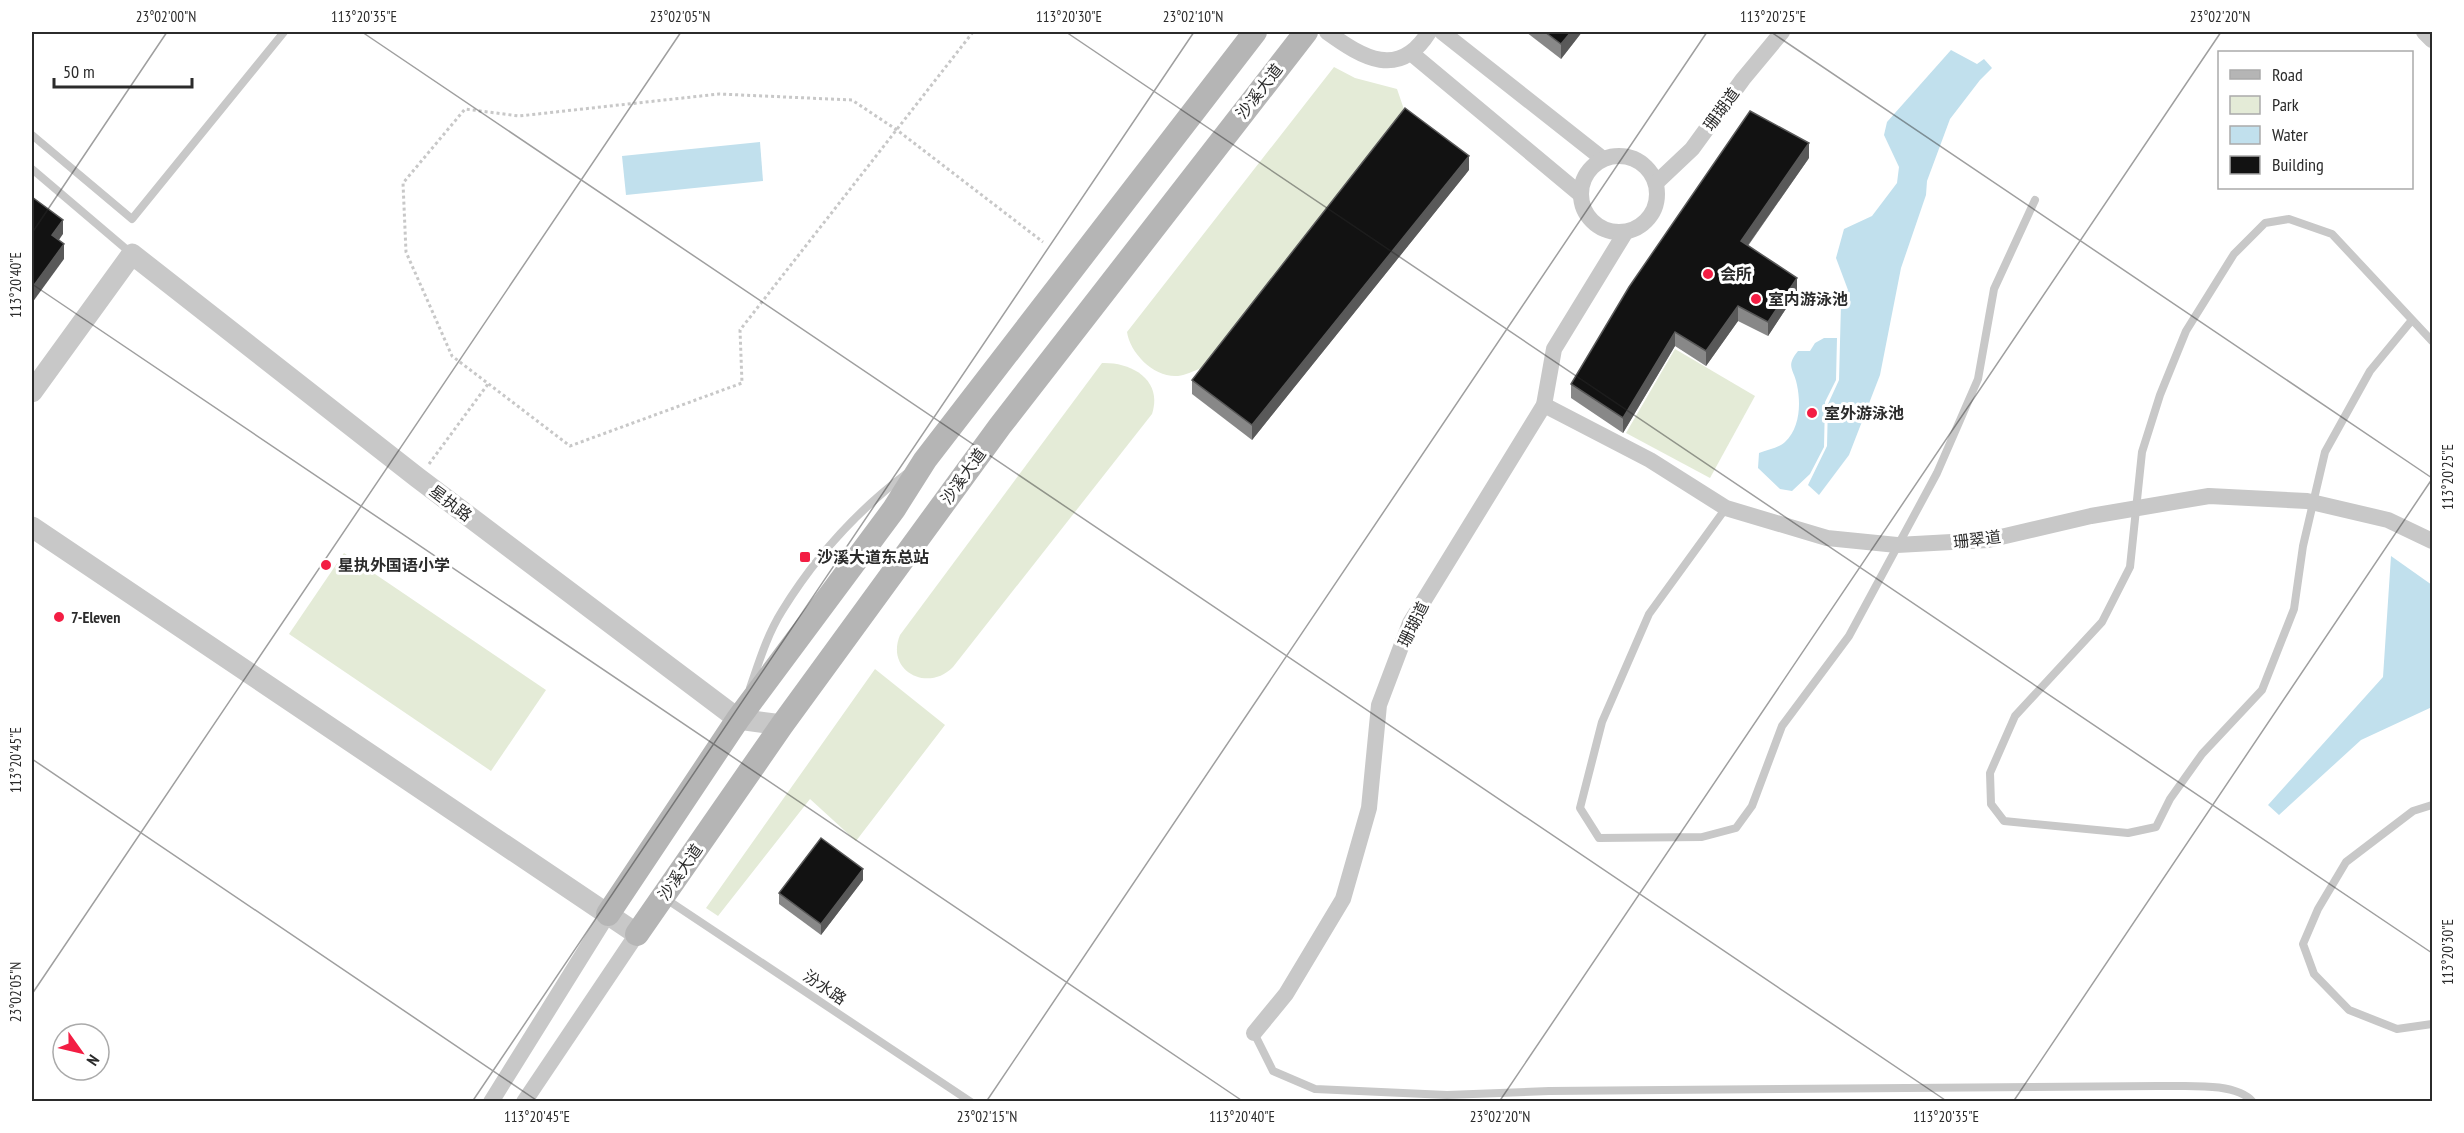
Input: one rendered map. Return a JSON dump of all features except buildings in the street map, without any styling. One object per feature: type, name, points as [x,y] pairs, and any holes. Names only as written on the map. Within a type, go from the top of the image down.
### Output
[{"type":"main road","points":[[608,914],[738,719],[894,509],[925,460],[1255,32]]},
{"type":"main road","name":"沙溪大道","points":[[638,934],[782,725],[999,426],[1306,32]]},
{"type":"street","points":[[1327,32],[1369,58],[1392,61],[1411,53],[1429,32]]},
{"type":"street","points":[[1442,32],[1603,159]]},
{"type":"street","name":"珊瑚道","points":[[1656,183],[1692,149],[1743,79],[1782,32]]},
{"type":"street","points":[[2424,32],[2433,40]]},
{"type":"street","points":[[1411,53],[1580,194]]},
{"type":"street","points":[[1619,156],[1635,159],[1648,169],[1656,183],[1657,199],[1652,215],[1640,226],[1625,233],[1609,232],[1594,224],[1584,210],[1580,194],[1587,173],[1603,159],[1619,156]]},
{"type":"street","name":"珊瑚道","points":[[1254,1033],[1286,994],[1343,899],[1369,808],[1379,705],[1410,623],[1544,405],[1554,349],[1625,233]]},
{"type":"street","name":"星执路","points":[[132,254],[418,478],[738,719],[782,725]]},
{"type":"street","points":[[32,392],[132,254]]},
{"type":"street","name":"珊翠道","points":[[1544,405],[1650,460],[1726,508],[1827,538],[1897,545],[1988,540],[2091,516],[2209,496],[2313,503],[2388,520],[2433,541]]},
{"type":"street","points":[[32,527],[638,934],[524,1101]]},
{"type":"street","points":[[491,1101],[608,914]]},
{"type":"lane","points":[[32,135],[132,219],[284,32]]},
{"type":"lane","points":[[32,169],[132,254]]},
{"type":"lane","points":[[1726,508],[1649,614],[1602,722],[1580,808],[1599,838],[1702,837],[1736,828],[1752,806],[1782,726],[1849,636],[1937,473],[1978,379],[1994,290],[2035,200]]},
{"type":"lane","points":[[2412,320],[2370,371],[2325,452],[2303,546],[2294,609],[2262,690],[2202,754],[2170,799],[2156,827],[2128,833],[2004,821],[1991,804],[1990,773],[2015,716],[2102,622],[2130,567],[2142,452],[2160,395],[2186,331],[2234,254],[2265,223],[2289,219],[2332,234],[2433,341]]},
{"type":"lane","points":[[2433,804],[2413,811],[2346,861],[2318,909],[2303,944],[2314,974],[2349,1010],[2397,1029],[2433,1024]]},
{"type":"lane","name":"汾水路","points":[[663,897],[971,1101]]},
{"type":"lane","points":[[1254,1033],[1273,1071],[1315,1089],[1447,1095],[1549,1091],[2158,1086],[2225,1087],[2253,1101]]},
{"type":"path","points":[[974,32],[897,130],[740,330],[742,383],[570,446],[452,356],[406,252],[404,183],[465,109],[519,116],[719,94],[852,100],[897,130],[1043,242]]},
{"type":"path","points":[[418,478],[488,384]]},
{"type":"green space","points":[[1334,67],[1355,78],[1397,89],[1409,124],[1201,368],[1178,376],[1160,373],[1138,356],[1127,332]]},
{"type":"green space","points":[[1675,349],[1755,396],[1710,478],[1626,433]]},
{"type":"green space","points":[[1102,363],[1124,366],[1142,375],[1153,392],[1152,414],[953,667],[943,675],[932,678],[921,678],[912,674],[898,659],[897,648],[900,635]]},
{"type":"green space","points":[[344,553],[546,690],[491,771],[289,634]]},
{"type":"green space","points":[[875,669],[945,725],[856,841],[810,799],[718,916],[706,908]]},
{"type":"water","points":[[1951,50],[1977,64],[1984,59],[1992,68],[1950,119],[1927,181],[1926,195],[1901,268],[1880,375],[1849,455],[1819,495],[1808,485],[1827,446],[1828,404],[1839,380],[1841,304],[1848,290],[1836,258],[1844,229],[1872,216],[1897,183],[1899,167],[1884,135],[1887,122]]},
{"type":"water","points":[[760,142],[763,181],[626,195],[622,156]]},
{"type":"water","name":"室外游泳池","points":[[1824,338],[1837,338],[1836,380],[1825,402],[1824,447],[1810,474],[1792,491],[1780,489],[1758,468],[1759,453],[1782,444],[1794,430],[1799,400],[1792,361],[1798,351],[1810,351],[1815,343]]},
{"type":"water","points":[[2391,556],[2432,585],[2432,707],[2361,740],[2279,815],[2268,805],[2383,677]]},
{"type":"place","name":"会所","points":[[1708,274]]},
{"type":"place","name":"室内游泳池","points":[[1756,299]]},
{"type":"place","name":"室外游泳池","points":[[1812,413]]},
{"type":"place","name":"沙溪大道东总站","points":[[805,557]]},
{"type":"place","name":"星执外国语小学","points":[[326,565]]},
{"type":"place","name":"7-Eleven","points":[[59,617]]}]
